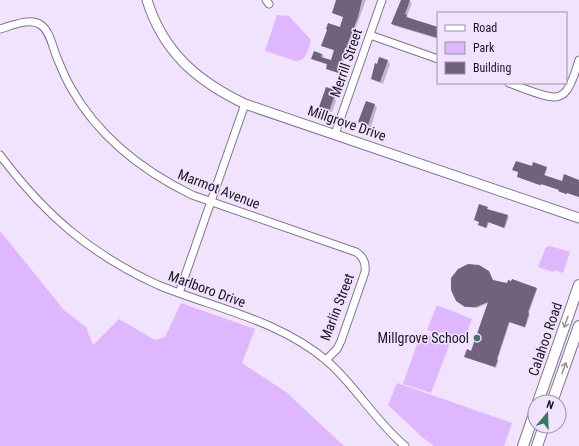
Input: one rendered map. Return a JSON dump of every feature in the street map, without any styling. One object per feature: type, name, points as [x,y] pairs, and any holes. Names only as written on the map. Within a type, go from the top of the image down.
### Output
[{"type":"main road","name":"Calahoo Road","points":[[541,394],[579,285]]},
{"type":"main road","name":"Calahoo Road","points":[[555,394],[579,326]]},
{"type":"main road","points":[[523,446],[527,434]]},
{"type":"main road","points":[[537,446],[541,434]]},
{"type":"street","name":"Millgrove Drive","points":[[147,0],[159,29],[171,48],[182,61],[206,82],[245,104],[579,218]]},
{"type":"street","name":"Merrill Street","points":[[336,134],[382,0]]},
{"type":"street","name":"Marmot Avenue","points":[[0,29],[26,22],[40,24],[48,34],[71,88],[84,108],[115,144],[132,159],[166,182],[192,195],[356,252],[361,255],[364,260]]},
{"type":"street","points":[[370,36],[437,59]]},
{"type":"street","points":[[512,84],[546,96],[561,96],[570,85],[579,60]]},
{"type":"street","points":[[179,294],[245,104]]},
{"type":"street","name":"Marlboro Drive","points":[[0,155],[20,181],[62,224],[87,244],[138,276],[179,294],[282,331],[313,350],[326,360],[347,381],[394,438],[405,446]]},
{"type":"street","name":"Marlin Street","points":[[326,360],[337,349],[341,342],[365,272],[366,266],[364,260]]},
{"type":"green space","points":[[277,15],[289,16],[311,40],[303,59],[296,61],[265,51]]},
{"type":"green space","points":[[0,231],[64,310],[86,327],[93,345],[119,319],[155,340],[165,337],[181,303],[255,329],[242,363],[286,392],[344,446],[0,446]]},
{"type":"green space","points":[[550,246],[570,252],[563,273],[554,270],[553,272],[538,267],[546,247]]},
{"type":"green space","points":[[437,305],[472,319],[464,340],[441,332],[438,334],[427,330]]},
{"type":"green space","points":[[421,333],[450,343],[431,393],[403,384]]},
{"type":"green space","points":[[397,383],[512,423],[504,446],[434,446],[422,437],[388,405]]},
{"type":"building","points":[[336,0],[362,0],[358,17],[340,63],[342,64],[339,73],[326,69],[327,64],[311,59],[314,51],[322,54],[321,57],[331,60],[334,50],[321,46],[328,23],[340,27],[343,17],[332,13]]},
{"type":"building","points":[[401,0],[410,0],[405,14],[407,15],[406,17],[437,27],[437,38],[391,24]]},
{"type":"building","points":[[379,57],[388,60],[380,82],[371,79],[375,63],[377,64]]},
{"type":"building","points":[[326,87],[335,90],[329,111],[319,107]]},
{"type":"building","points":[[366,101],[375,104],[368,125],[358,122]]},
{"type":"building","points":[[516,161],[532,166],[533,162],[547,167],[544,175],[562,181],[564,174],[579,180],[579,197],[517,177],[518,172],[512,170]]},
{"type":"building","points":[[479,204],[488,207],[487,209],[508,215],[504,228],[488,222],[486,228],[478,225],[479,222],[474,220]]},
{"type":"building","points":[[468,264],[479,265],[489,271],[493,280],[507,283],[508,280],[511,281],[512,279],[537,288],[528,312],[525,327],[509,322],[495,367],[464,357],[467,349],[471,351],[488,302],[476,307],[465,307],[456,301],[451,290],[451,278],[458,269]]},
{"type":"place","name":"Millgrove School","points":[[477,338]]}]
